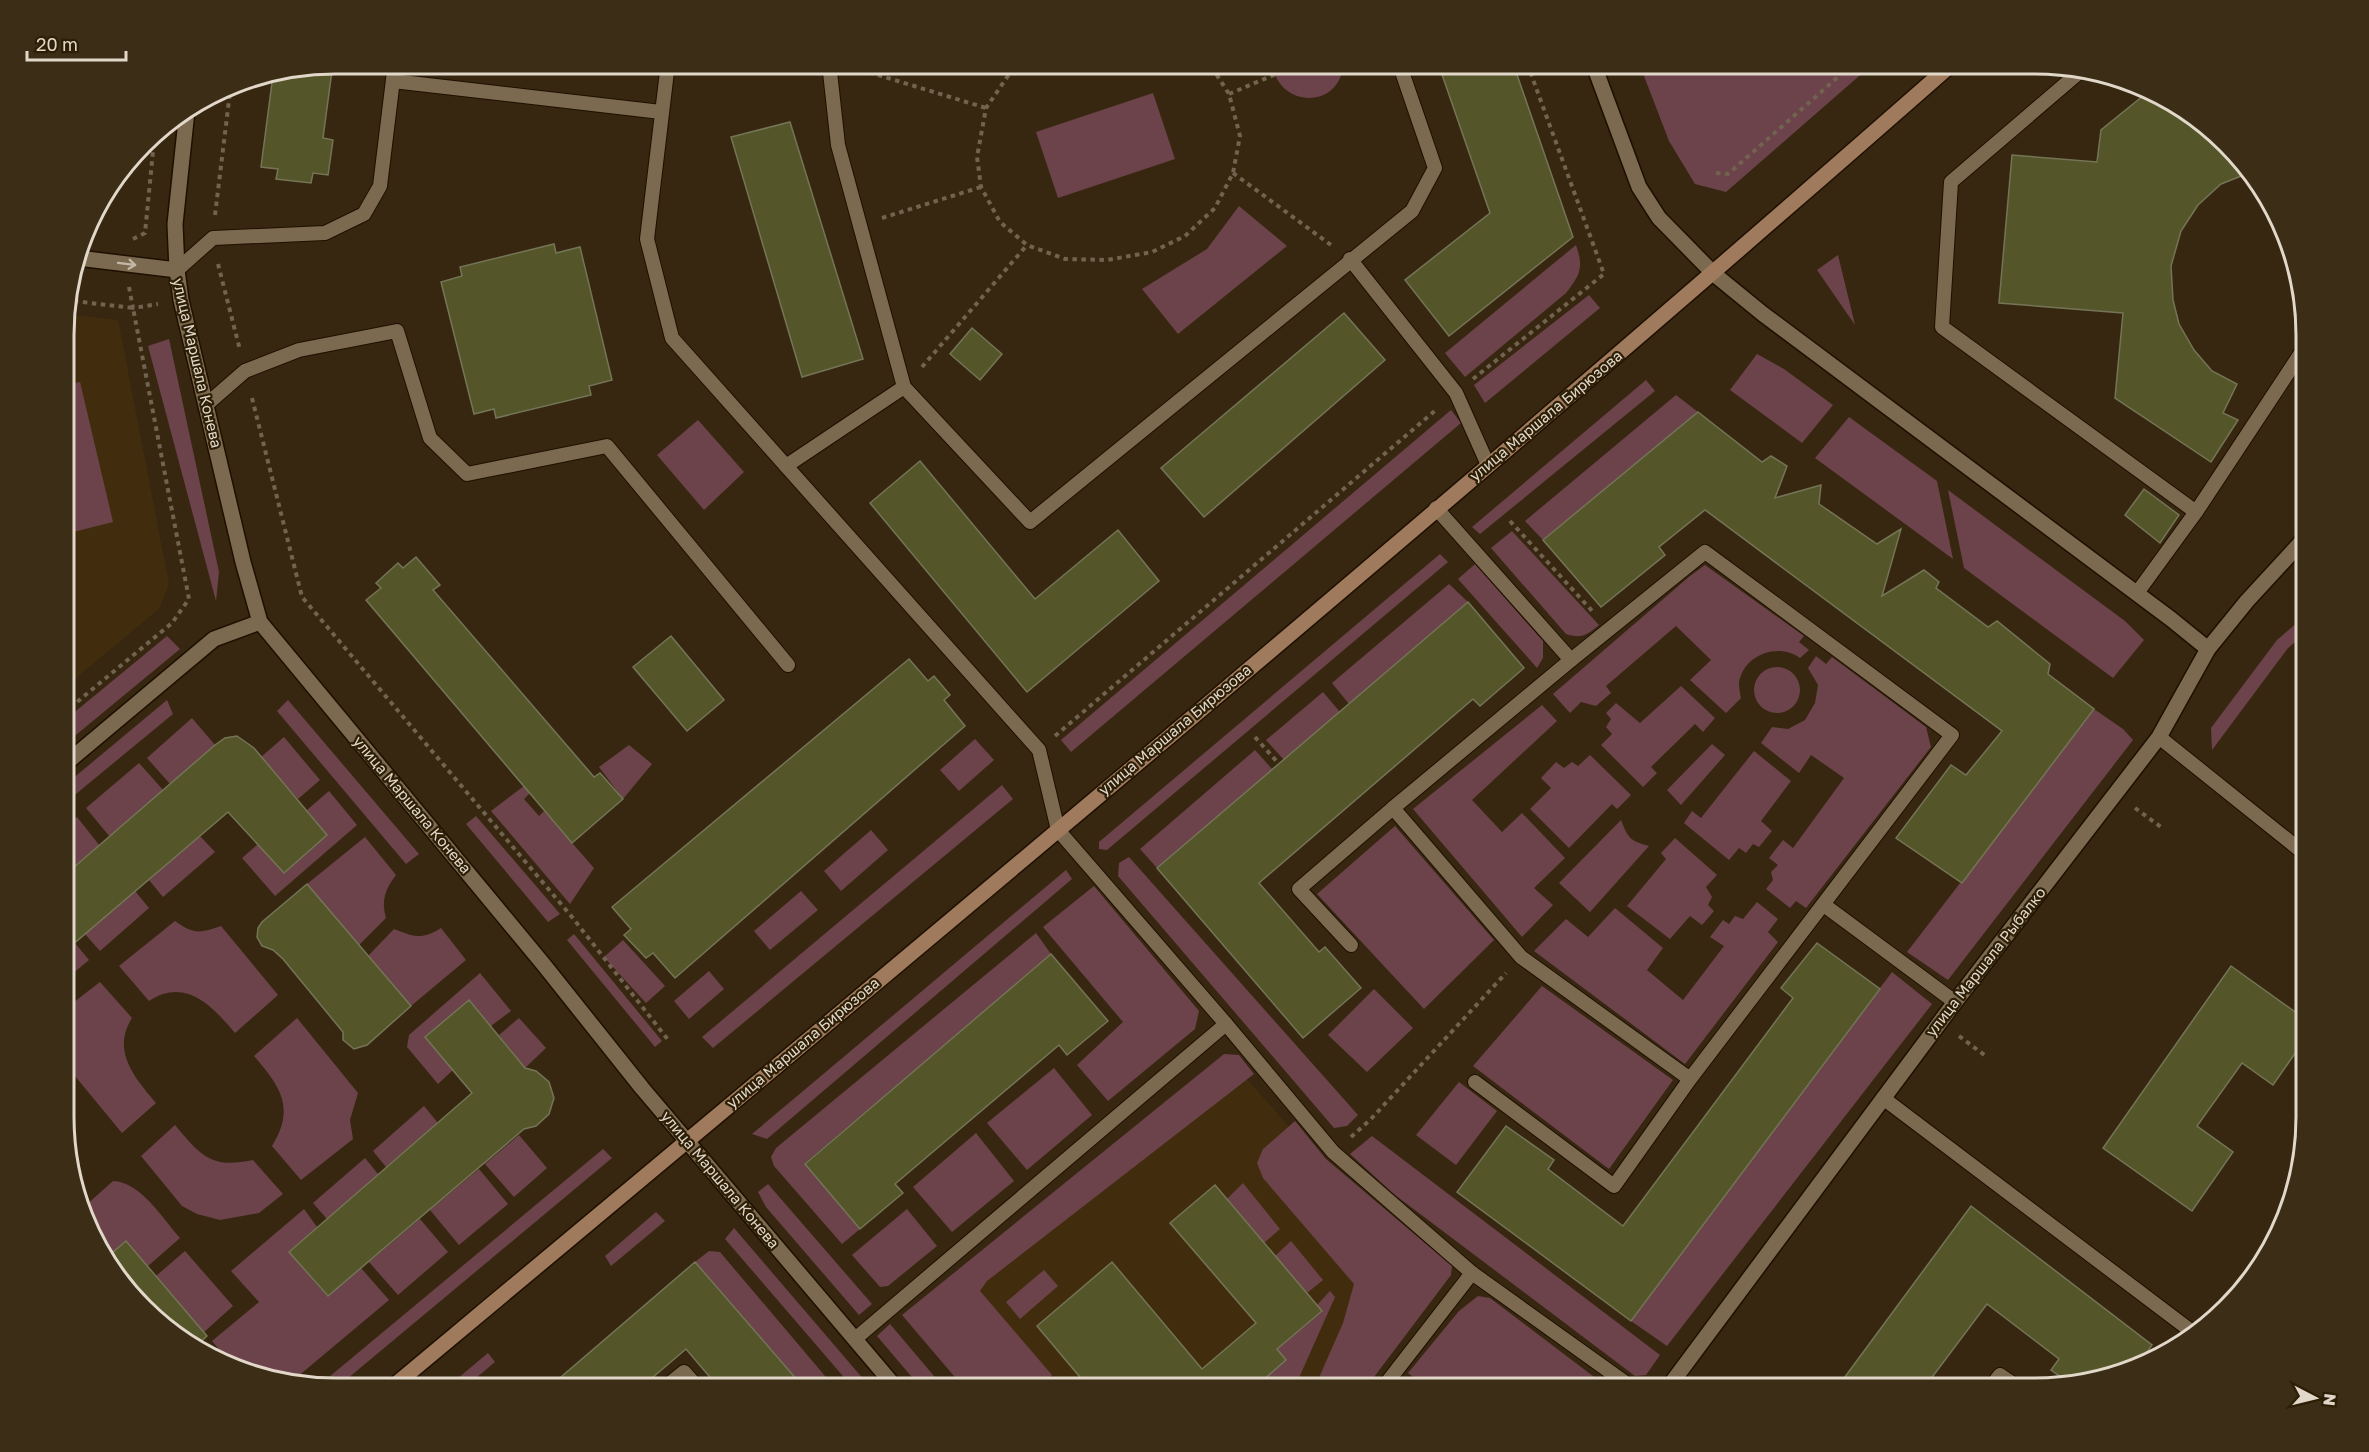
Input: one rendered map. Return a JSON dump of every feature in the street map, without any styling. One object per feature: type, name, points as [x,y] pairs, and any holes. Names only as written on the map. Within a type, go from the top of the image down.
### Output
[{"type":"main road","name":"улица Маршала Бирюзова","points":[[403,1378],[1058,830],[1713,274],[1940,74]]},
{"type":"street","points":[[1597,74],[1639,187],[1659,218],[1713,274],[2208,649]]},
{"type":"street","name":"улица Маршала Конева","points":[[186,119],[175,224],[181,300],[243,562],[260,622],[537,956],[642,1088],[886,1378]]},
{"type":"street","points":[[85,259],[177,270]]},
{"type":"street","name":"улица Маршала Рыбалко","points":[[1675,1378],[1955,1002],[2159,736],[2208,649],[2247,601],[2296,548]]},
{"type":"street","points":[[74,756],[214,639],[260,622]]},
{"type":"lane","points":[[177,270],[213,238],[325,233],[364,214],[380,186],[394,74]]},
{"type":"lane","points":[[666,74],[647,239],[672,338],[1039,750],[1058,830],[1333,1152],[1472,1273],[1619,1378]]},
{"type":"lane","points":[[830,74],[838,145],[904,387],[1030,522],[1350,259],[1412,211],[1435,168],[1403,74]]},
{"type":"lane","points":[[2074,77],[1951,182],[1942,327],[2196,512]]},
{"type":"lane","points":[[393,81],[661,112]]},
{"type":"lane","points":[[1350,259],[1456,393],[1488,465]]},
{"type":"lane","points":[[206,405],[245,371],[299,350],[397,331],[430,438],[467,474],[607,446],[788,665]]},
{"type":"lane","points":[[2137,593],[2196,512],[2296,361]]},
{"type":"lane","points":[[786,466],[904,387]]},
{"type":"lane","points":[[1437,508],[1571,660]]},
{"type":"lane","points":[[1351,945],[1299,889],[1571,660],[1705,552],[1952,735],[1690,1079],[1614,1186],[1475,1082]]},
{"type":"lane","points":[[2159,736],[2296,847]]},
{"type":"lane","points":[[1393,808],[1521,957],[1690,1079]]},
{"type":"lane","points":[[1824,905],[1955,1002]]},
{"type":"lane","points":[[855,1339],[1226,1024]]},
{"type":"lane","points":[[1883,1098],[2188,1329]]},
{"type":"lane","points":[[1391,1378],[1472,1273]]},
{"type":"lane","points":[[677,1378],[684,1372],[689,1378]]},
{"type":"path","points":[[875,74],[986,108]]},
{"type":"path","points":[[1009,74],[986,108],[977,157],[981,186],[1000,222],[1027,244],[1065,260],[1107,260],[1152,252],[1185,236],[1215,208],[1233,173],[1240,136],[1229,94],[1216,74]]},
{"type":"path","points":[[1229,94],[1276,74]]},
{"type":"path","points":[[1039,750],[1456,393],[1604,274],[1531,74]]},
{"type":"path","points":[[1716,173],[1728,174],[1842,74]]},
{"type":"path","points":[[230,95],[213,238],[302,597],[572,917],[669,1041]]},
{"type":"path","points":[[130,241],[145,233],[153,147]]},
{"type":"path","points":[[1233,173],[1350,259]]},
{"type":"path","points":[[860,225],[981,186]]},
{"type":"path","points":[[904,387],[1027,244]]},
{"type":"path","points":[[74,704],[171,623],[189,599],[133,308],[76,301]]},
{"type":"path","points":[[1510,521],[1609,629]]},
{"type":"path","points":[[1255,737],[1279,764]]},
{"type":"path","points":[[1333,1152],[1371,1119],[1521,957]]},
{"type":"shaded area","points":[[1276,74],[1341,74],[1332,89],[1322,96],[1309,98],[1297,96],[1285,89]]},
{"type":"shaded area","points":[[1643,74],[1861,74],[1726,192],[1695,184],[1669,141]]},
{"type":"shaded area","points":[[1153,93],[1175,159],[1058,198],[1036,132]]},
{"type":"shaded area","points":[[1239,206],[1287,246],[1178,334],[1142,289],[1207,249]]},
{"type":"shaded area","points":[[1576,245],[1580,260],[1579,271],[1566,293],[1465,377],[1445,353]]},
{"type":"shaded area","points":[[1838,255],[1855,325],[1817,270]]},
{"type":"shaded area","points":[[1589,295],[1600,308],[1485,403],[1474,385]]},
{"type":"shaded area","points":[[74,315],[118,320],[169,584],[159,609],[74,680]]},
{"type":"shaded area","points":[[169,339],[219,572],[216,601],[148,346]]},
{"type":"shaded area","points":[[1757,354],[1784,369],[1833,405],[1802,443],[1730,390]]},
{"type":"shaded area","points":[[1646,380],[1655,391],[1480,534],[1472,527]]},
{"type":"shaded area","points":[[80,382],[113,522],[74,532],[74,383]]},
{"type":"shaded area","points":[[1676,395],[1698,412],[1543,540],[1525,521]]},
{"type":"shaded area","points":[[1451,410],[1461,423],[1071,752],[1061,740]]},
{"type":"shaded area","points":[[1849,417],[1937,481],[1953,559],[1815,458]]},
{"type":"shaded area","points":[[698,420],[744,472],[704,510],[657,455]]},
{"type":"shaded area","points":[[1948,490],[2125,621],[2144,640],[2113,678],[1964,568]]},
{"type":"shaded area","points":[[1512,531],[1599,625],[1584,635],[1566,634],[1491,548]]},
{"type":"shaded area","points":[[1440,554],[1448,562],[1107,850],[1099,849],[1099,842]]},
{"type":"shaded area","points":[[1475,564],[1543,641],[1543,658],[1537,668],[1458,579]]},
{"type":"shaded area","points":[[1705,565],[1804,636],[1799,642],[1809,650],[1800,658],[1791,653],[1772,651],[1754,659],[1742,673],[1739,683],[1741,698],[1726,713],[1690,680],[1711,660],[1676,626],[1606,686],[1611,693],[1596,706],[1581,702],[1570,713],[1553,694]]},
{"type":"shaded area","points":[[1449,584],[1468,602],[1349,704],[1332,683]]},
{"type":"shaded area","points":[[2296,624],[2296,641],[2288,648],[2212,750],[2211,728],[2277,640]]},
{"type":"shaded area","points":[[167,636],[180,649],[74,737],[74,713]]},
{"type":"shaded area","points":[[1816,656],[1826,664],[1832,657],[1926,727],[1931,747],[1806,908],[1796,901],[1790,908],[1766,889],[1773,880],[1771,872],[1778,865],[1769,858],[1783,840],[1793,848],[1844,778],[1811,755],[1799,773],[1761,743],[1772,727],[1788,729],[1805,720],[1815,703],[1818,685],[1808,668]]},
{"type":"shaded area","points":[[1777,667],[1786,668],[1794,673],[1799,681],[1799,699],[1794,707],[1786,712],[1777,713],[1768,712],[1760,707],[1755,699],[1754,690],[1755,681],[1760,673],[1768,668]]},
{"type":"shaded area","points":[[1681,686],[1715,718],[1703,732],[1695,724],[1651,767],[1657,773],[1643,787],[1601,745],[1612,734],[1606,727],[1611,719],[1606,713],[1616,703],[1640,723]]},
{"type":"shaded area","points":[[1323,692],[1340,712],[1284,760],[1266,740]]},
{"type":"shaded area","points":[[167,700],[173,714],[74,796],[74,778]]},
{"type":"shaded area","points":[[288,700],[419,854],[406,864],[277,711]]},
{"type":"shaded area","points":[[1542,705],[1557,721],[1472,800],[1502,832],[1522,813],[1565,858],[1534,888],[1553,905],[1522,937],[1413,809]]},
{"type":"shaded area","points":[[2094,709],[2123,729],[2133,740],[1948,980],[1907,952]]},
{"type":"shaded area","points":[[192,718],[215,745],[171,785],[147,758]]},
{"type":"shaded area","points":[[284,737],[320,780],[298,799],[261,757]]},
{"type":"shaded area","points":[[975,739],[994,760],[959,791],[940,770]]},
{"type":"shaded area","points":[[1712,744],[1725,755],[1681,805],[1667,790]]},
{"type":"shaded area","points":[[629,745],[652,764],[623,799],[599,767]]},
{"type":"shaded area","points":[[1255,750],[1273,770],[1157,868],[1140,849]]},
{"type":"shaded area","points":[[1754,751],[1791,781],[1761,821],[1772,831],[1759,847],[1753,844],[1746,853],[1739,848],[1729,860],[1684,823],[1692,811],[1701,818]]},
{"type":"shaded area","points":[[1590,755],[1631,795],[1617,809],[1612,804],[1569,848],[1530,809],[1551,788],[1541,778],[1556,762],[1564,768],[1572,762],[1578,766]]},
{"type":"shaded area","points":[[139,763],[164,791],[110,837],[86,808]]},
{"type":"shaded area","points":[[1002,785],[1013,799],[713,1048],[702,1037]]},
{"type":"shaded area","points":[[524,786],[530,793],[524,799],[539,816],[544,811],[594,868],[570,904],[491,811]]},
{"type":"shaded area","points":[[329,791],[357,825],[275,896],[242,858],[258,844],[284,873],[327,835],[307,810]]},
{"type":"shaded area","points":[[476,816],[560,914],[548,922],[466,824]]},
{"type":"shaded area","points":[[77,817],[100,846],[74,868],[74,820]]},
{"type":"shaded area","points":[[1621,820],[1630,838],[1649,846],[1590,912],[1559,883]]},
{"type":"shaded area","points":[[1395,826],[1494,940],[1424,1009],[1317,894]]},
{"type":"shaded area","points":[[871,830],[888,850],[841,891],[824,871]]},
{"type":"shaded area","points":[[200,836],[215,852],[163,897],[149,880]]},
{"type":"shaded area","points":[[365,837],[396,875],[385,895],[386,918],[359,945],[307,884]]},
{"type":"shaded area","points":[[1675,838],[1717,875],[1706,887],[1712,897],[1708,905],[1714,911],[1702,925],[1690,916],[1670,939],[1627,906],[1666,859],[1661,853]]},
{"type":"shaded area","points":[[1129,857],[1358,1115],[1347,1126],[1334,1128],[1118,876],[1119,863]]},
{"type":"shaded area","points":[[1066,870],[1072,879],[767,1139],[752,1134]]},
{"type":"shaded area","points":[[1094,886],[1199,1011],[1195,1029],[1108,1101],[1077,1065],[1123,1022],[1043,927]]},
{"type":"shaded area","points":[[135,891],[149,908],[100,951],[85,934]]},
{"type":"shaded area","points":[[801,891],[818,910],[770,950],[754,931]]},
{"type":"shaded area","points":[[1757,902],[1778,919],[1768,932],[1778,942],[1685,1064],[1534,951],[1566,919],[1588,937],[1615,908],[1663,948],[1647,970],[1683,1000],[1724,946],[1710,937],[1723,920],[1729,924],[1735,916],[1743,919]]},
{"type":"shaded area","points":[[175,921],[192,931],[221,926],[278,995],[235,1033],[217,1013],[186,993],[162,994],[149,1001],[119,966]]},
{"type":"shaded area","points":[[441,928],[466,960],[411,1006],[368,956],[394,929],[407,934],[423,936]]},
{"type":"shaded area","points":[[1036,933],[1051,954],[805,1163],[860,1229],[842,1244],[774,1166],[771,1157],[776,1148]]},
{"type":"shaded area","points":[[574,934],[662,1041],[655,1047],[567,940]]},
{"type":"shaded area","points":[[623,940],[665,986],[646,1003],[604,957]]},
{"type":"shaded area","points":[[74,944],[89,960],[74,972]]},
{"type":"shaded area","points":[[709,971],[724,989],[689,1019],[674,1001]]},
{"type":"shaded area","points":[[1892,972],[1932,1004],[1667,1346],[1631,1321]]},
{"type":"shaded area","points":[[480,973],[511,1011],[491,1026],[469,1000],[425,1037],[453,1070],[438,1084],[407,1047],[409,1035]]},
{"type":"shaded area","points":[[100,982],[132,1018],[126,1030],[125,1053],[140,1084],[156,1103],[122,1133],[74,1075],[74,1002]]},
{"type":"shaded area","points":[[1542,986],[1673,1080],[1609,1169],[1473,1066]]},
{"type":"shaded area","points":[[1374,989],[1413,1028],[1367,1072],[1328,1035]]},
{"type":"shaded area","points":[[297,1018],[358,1093],[350,1120],[353,1139],[301,1180],[272,1146],[283,1120],[282,1098],[271,1077],[254,1056]]},
{"type":"shaded area","points":[[519,1018],[546,1048],[525,1068],[499,1035]]},
{"type":"shaded area","points":[[1224,1054],[1239,1055],[1254,1074],[987,1281],[980,1291],[1052,1375],[1049,1378],[956,1378],[902,1315]]},
{"type":"shaded area","points":[[1233,1063],[1320,1162],[1445,1271],[1363,1378],[989,1378],[931,1309]]},
{"type":"shaded area","points":[[1054,1068],[1092,1115],[1027,1170],[987,1123]]},
{"type":"shaded area","points":[[1459,1082],[1497,1111],[1456,1165],[1416,1135]]},
{"type":"shaded area","points":[[424,1106],[438,1123],[386,1167],[373,1151]]},
{"type":"shaded area","points":[[1295,1121],[1326,1159],[1452,1266],[1451,1275],[1373,1378],[1319,1378],[1343,1323],[1354,1284],[1263,1178],[1257,1163],[1263,1149]]},
{"type":"shaded area","points":[[175,1125],[192,1145],[208,1158],[227,1163],[253,1160],[283,1194],[259,1213],[220,1220],[197,1214],[182,1206],[141,1156]]},
{"type":"shaded area","points":[[976,1133],[1014,1181],[952,1232],[913,1187]]},
{"type":"shaded area","points":[[519,1135],[547,1168],[514,1197],[485,1164]]},
{"type":"shaded area","points":[[1372,1136],[1660,1355],[1646,1375],[1635,1376],[1395,1195],[1350,1154]]},
{"type":"shaded area","points":[[603,1149],[612,1158],[348,1378],[328,1378]]},
{"type":"shaded area","points":[[365,1158],[378,1174],[327,1219],[313,1203]]},
{"type":"shaded area","points":[[479,1169],[508,1204],[459,1245],[430,1210]]},
{"type":"shaded area","points":[[113,1181],[123,1183],[142,1194],[180,1238],[148,1266],[126,1241],[111,1254],[88,1203]]},
{"type":"shaded area","points":[[1243,1183],[1280,1229],[1264,1243],[1227,1199]]},
{"type":"shaded area","points":[[768,1184],[872,1304],[859,1315],[766,1207],[758,1192]]},
{"type":"shaded area","points":[[304,1209],[317,1227],[289,1252],[327,1296],[361,1268],[389,1300],[299,1376],[267,1370],[223,1354],[212,1341],[259,1302],[231,1271]]},
{"type":"shaded area","points":[[907,1209],[937,1246],[888,1286],[880,1287],[852,1255]]},
{"type":"shaded area","points":[[656,1212],[665,1221],[611,1266],[605,1256]]},
{"type":"shaded area","points":[[420,1219],[448,1252],[398,1295],[369,1262]]},
{"type":"shaded area","points":[[734,1228],[862,1378],[845,1378],[725,1239]]},
{"type":"shaded area","points":[[1291,1241],[1323,1280],[1307,1293],[1275,1256]]},
{"type":"shaded area","points":[[185,1251],[233,1306],[204,1332],[156,1276]]},
{"type":"shaded area","points":[[709,1251],[720,1252],[827,1378],[795,1378],[695,1262]]},
{"type":"shaded area","points":[[1044,1270],[1058,1286],[1020,1319],[1006,1302]]},
{"type":"shaded area","points":[[1330,1291],[1335,1297],[1299,1378],[1266,1378],[1286,1360],[1277,1349],[1322,1312],[1317,1305]]},
{"type":"shaded area","points":[[1478,1296],[1490,1298],[1595,1378],[1415,1378],[1408,1373],[1459,1311]]},
{"type":"shaded area","points":[[890,1324],[936,1378],[913,1378],[877,1336]]},
{"type":"shaded area","points":[[488,1353],[495,1362],[476,1378],[458,1378]]},
{"type":"building","points":[[332,74],[323,138],[333,140],[328,175],[313,173],[311,183],[276,179],[278,169],[261,167],[272,81]]},
{"type":"building","points":[[1442,74],[1517,74],[1573,237],[1449,336],[1405,280],[1490,213]]},
{"type":"building","points":[[2142,97],[2180,117],[2207,138],[2242,176],[2221,184],[2198,205],[2181,231],[2171,266],[2173,300],[2179,324],[2194,350],[2212,371],[2237,384],[2223,413],[2238,420],[2211,462],[2115,398],[2123,313],[1999,303],[2012,155],[2097,162],[2101,130]]},
{"type":"building","points":[[790,122],[863,359],[802,377],[731,137]]},
{"type":"building","points":[[554,244],[556,253],[580,247],[612,380],[589,386],[591,395],[496,418],[494,409],[474,414],[441,282],[462,276],[460,267]]},
{"type":"building","points":[[1344,313],[1385,360],[1204,517],[1161,468]]},
{"type":"building","points":[[972,328],[1002,354],[980,380],[950,354]]},
{"type":"building","points":[[1698,412],[1762,462],[1771,456],[1787,466],[1775,498],[1821,485],[1819,504],[1877,544],[1901,529],[1882,596],[1924,570],[1939,582],[1936,588],[1988,627],[1997,621],[2050,664],[2048,674],[2094,709],[1962,883],[1896,838],[1951,765],[1966,775],[2002,731],[1705,510],[1659,547],[1665,555],[1601,607],[1543,540]]},
{"type":"building","points":[[920,461],[1035,599],[1118,530],[1159,581],[1027,692],[870,503]]},
{"type":"building","points":[[2144,489],[2179,515],[2160,543],[2125,515]]},
{"type":"building","points":[[416,557],[440,585],[433,590],[594,777],[600,773],[623,799],[572,843],[366,600],[381,588],[376,583],[398,563],[403,568]]},
{"type":"building","points":[[1468,602],[1524,668],[1480,706],[1473,699],[1259,883],[1319,952],[1325,947],[1361,988],[1303,1038],[1157,868]]},
{"type":"building","points":[[671,636],[724,700],[687,731],[633,667]]},
{"type":"building","points":[[909,659],[928,681],[934,676],[950,695],[944,700],[965,726],[675,978],[653,953],[646,958],[624,935],[631,929],[612,907]]},
{"type":"building","points":[[237,736],[254,748],[327,835],[284,873],[228,812],[74,943],[74,867],[225,738]]},
{"type":"building","points":[[307,884],[411,1006],[367,1045],[354,1049],[343,1040],[343,1032],[283,959],[273,950],[262,946],[257,937],[258,928],[262,922]]},
{"type":"building","points":[[1817,943],[1880,989],[1631,1321],[1457,1192],[1506,1126],[1554,1160],[1548,1169],[1623,1226],[1793,998],[1781,988]]},
{"type":"building","points":[[1051,954],[1108,1021],[1067,1055],[1059,1045],[895,1184],[903,1193],[860,1229],[805,1164]]},
{"type":"building","points":[[2231,966],[2296,1013],[2296,1052],[2273,1085],[2242,1063],[2197,1126],[2233,1152],[2192,1211],[2103,1148]]},
{"type":"building","points":[[469,1000],[525,1068],[536,1071],[549,1082],[554,1098],[549,1114],[536,1126],[524,1129],[328,1296],[289,1252],[472,1093],[425,1037]]},
{"type":"building","points":[[1215,1185],[1322,1311],[1277,1349],[1286,1360],[1266,1378],[1081,1378],[1037,1326],[1112,1262],[1202,1369],[1256,1323],[1170,1223]]},
{"type":"building","points":[[1971,1206],[2152,1345],[2146,1354],[2118,1365],[2061,1377],[2051,1370],[2059,1359],[1987,1304],[1932,1378],[1844,1378]]},
{"type":"building","points":[[126,1241],[207,1336],[201,1342],[162,1314],[138,1290],[111,1254]]},
{"type":"building","points":[[695,1262],[795,1378],[711,1378],[686,1349],[652,1378],[560,1378]]}]
